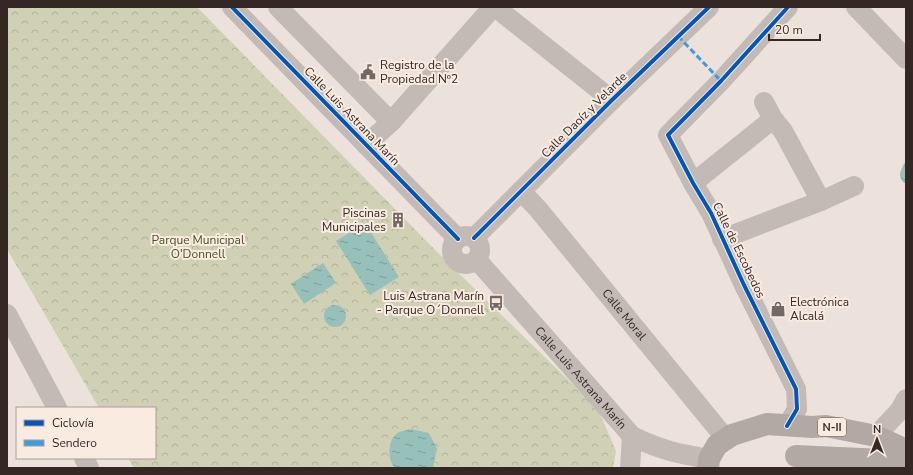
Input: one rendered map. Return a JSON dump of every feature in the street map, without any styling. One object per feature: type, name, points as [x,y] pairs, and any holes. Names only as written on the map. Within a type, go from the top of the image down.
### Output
[{"type":"main road","points":[[708,463],[717,445],[732,435],[767,424],[787,426],[799,442],[792,463],[841,463],[883,460],[906,456]]},
{"type":"main road","name":"N-II","points":[[787,426],[826,426],[876,436],[906,450]]},
{"type":"street","name":"Calle Luis Astrana Marín","points":[[232,7],[366,144],[466,238],[477,241],[480,246],[480,256],[477,260],[632,436],[654,447],[708,463]]},
{"type":"street","name":"Calle Luis Astrana Marín","points":[[278,7],[391,122]]},
{"type":"street","points":[[366,144],[391,122],[494,7],[612,100]]},
{"type":"street","name":"Calle Daoíz y Velarde","points":[[466,238],[521,191],[708,7]]},
{"type":"street","name":"Calle de Escobedos","points":[[787,426],[797,409],[796,388],[722,239],[711,213],[693,183],[668,134],[721,81],[788,7]]},
{"type":"street","points":[[856,7],[906,59]]},
{"type":"street","points":[[693,183],[768,111],[783,131],[821,201]]},
{"type":"street","points":[[722,239],[821,201],[854,186]]},
{"type":"street","name":"Calle Moral","points":[[521,191],[533,203],[726,439]]},
{"type":"street","points":[[7,314],[56,407]]},
{"type":"street","points":[[876,436],[900,410],[906,399]]},
{"type":"street","points":[[630,468],[632,436]]},
{"type":"street","points":[[84,459],[89,468]]},
{"type":"green space","name":"Parque Municipal O'Donnell","points":[[7,7],[197,7],[444,259],[598,409],[616,451],[613,468],[134,468],[129,459],[156,459],[156,407],[98,407],[7,249]]},
{"type":"water","points":[[906,160],[906,183],[904,183],[900,177],[900,174]]},
{"type":"water","points":[[365,223],[399,277],[370,295],[336,241]]},
{"type":"water","points":[[323,263],[336,283],[304,304],[291,284]]},
{"type":"water","points":[[335,305],[343,308],[346,316],[343,324],[335,327],[327,324],[324,316],[327,308]]},
{"type":"water","points":[[411,429],[429,433],[437,449],[432,468],[395,468],[392,464],[390,444],[392,439],[399,432]]},
{"type":"marked path","points":[[678,36],[721,81]]},
{"type":"cycle path","points":[[232,7],[458,239]]},
{"type":"cycle path","points":[[474,238],[612,100],[709,7]]},
{"type":"cycle path","points":[[787,426],[797,409],[796,389],[744,285],[711,213],[693,183],[668,135],[721,81],[788,7]]},
{"type":"place","name":"Registro de la Propiedad Nº2","points":[[368,72]]},
{"type":"place","name":"Piscinas Municipales","points":[[398,220]]},
{"type":"place","name":"Luis Astrana Marín - Parque O´Donnell","points":[[496,303]]},
{"type":"place","name":"Electrónica Alcalá","points":[[778,309]]}]
